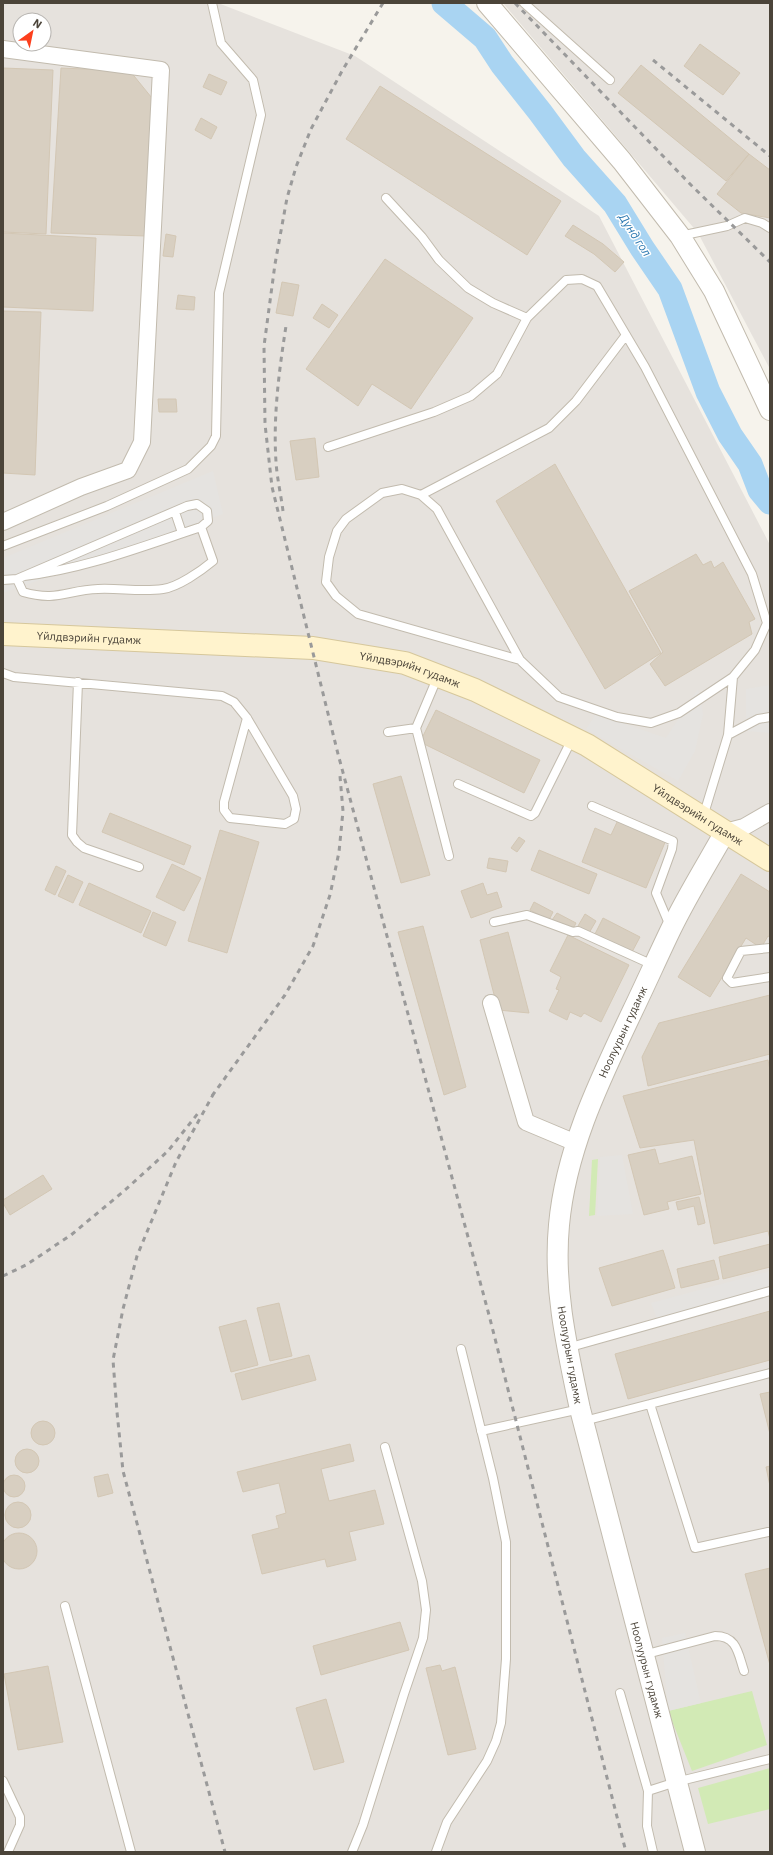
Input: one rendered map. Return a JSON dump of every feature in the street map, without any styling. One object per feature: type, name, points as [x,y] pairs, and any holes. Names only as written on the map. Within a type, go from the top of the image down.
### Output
[{"type":"main road","name":"Yйлдвэрийн гудамж","points":[[3,634],[313,648],[405,663],[475,690],[587,745],[770,860]]},
{"type":"street","points":[[487,3],[622,161],[680,236],[714,291],[770,410]]},
{"type":"street","points":[[3,49],[161,70],[142,442],[128,470],[81,487],[3,522]]},
{"type":"street","points":[[725,832],[752,823],[770,812]]},
{"type":"street","name":"Ноолуурын гудамж","points":[[695,1852],[581,1415],[566,1348],[561,1311],[558,1267],[559,1226],[565,1183],[576,1143],[602,1073],[671,928],[725,832]]},
{"type":"street","points":[[491,1003],[526,1122],[576,1143]]},
{"type":"lane","points":[[3,546],[106,506],[188,469],[211,446],[216,436],[219,293],[261,115],[253,80],[221,43],[212,3]]},
{"type":"lane","points":[[524,3],[610,80]]},
{"type":"lane","points":[[386,198],[422,237],[439,260],[468,288],[493,303],[527,318]]},
{"type":"lane","points":[[680,236],[727,226],[745,218],[762,223],[770,228]]},
{"type":"lane","points":[[328,447],[434,412],[471,396],[497,374],[527,318],[566,280],[582,279],[596,286],[645,367],[752,574],[767,624],[755,650],[734,676],[679,713],[651,723],[617,717],[559,697],[520,660],[437,509],[421,496],[402,489],[382,492],[346,519],[337,531],[330,557],[326,582],[336,596],[358,614],[520,660]]},
{"type":"lane","points":[[421,496],[549,428],[576,401],[626,335]]},
{"type":"lane","points":[[3,580],[20,578],[47,573],[104,558],[201,527],[208,521],[207,510],[197,504],[187,506],[20,578]]},
{"type":"lane","points":[[175,512],[182,533]]},
{"type":"lane","points":[[20,578],[24,592],[40,596],[55,597],[97,589],[164,589],[198,573],[213,561],[201,527]]},
{"type":"lane","points":[[3,674],[14,677],[222,696],[234,702],[247,718],[293,796],[296,809],[294,819],[285,824],[230,818],[224,810],[224,802],[247,718]]},
{"type":"lane","points":[[438,676],[416,728],[448,856]]},
{"type":"lane","points":[[703,818],[728,735],[734,676]]},
{"type":"lane","points":[[78,682],[72,835],[84,848],[139,867]]},
{"type":"lane","points":[[728,735],[758,719],[770,717]]},
{"type":"lane","points":[[388,732],[416,728]]},
{"type":"lane","points":[[458,784],[531,816],[535,814],[572,738]]},
{"type":"lane","points":[[592,806],[673,841],[672,849],[656,893],[671,928]]},
{"type":"lane","points":[[494,922],[527,915],[573,932],[578,931],[654,965]]},
{"type":"lane","points":[[770,948],[741,951],[727,978],[732,983],[770,977]]},
{"type":"lane","points":[[566,1348],[770,1291]]},
{"type":"lane","points":[[436,1852],[447,1822],[487,1762],[496,1741],[501,1723],[506,1638],[506,1542],[493,1478],[461,1349]]},
{"type":"lane","points":[[481,1431],[650,1404],[770,1373]]},
{"type":"lane","points":[[650,1404],[695,1548],[768,1532]]},
{"type":"lane","points":[[352,1852],[363,1825],[423,1638],[426,1610],[422,1581],[386,1447]]},
{"type":"lane","points":[[65,1606],[131,1852]]},
{"type":"lane","points":[[643,1655],[715,1636],[723,1636],[735,1644],[744,1671]]},
{"type":"lane","points":[[620,1693],[648,1791],[647,1826],[653,1852]]},
{"type":"lane","points":[[648,1791],[676,1782],[770,1759]]},
{"type":"lane","points":[[3,1781],[20,1817],[20,1825],[8,1852]]},
{"type":"shaded area","points":[[3,3],[218,3],[355,56],[599,216],[770,545],[770,1852],[3,1852]]},
{"type":"shaded area","points":[[503,3],[770,3],[770,369],[698,233]]},
{"type":"shaded area","points":[[213,471],[223,514],[3,593],[3,558]]},
{"type":"shaded area","points":[[770,685],[770,733],[746,731],[746,689]]},
{"type":"shaded area","points":[[698,689],[703,714],[695,751],[678,781],[586,729],[596,714],[666,738]]},
{"type":"shaded area","points":[[622,1155],[633,1214],[597,1216],[600,1157]]},
{"type":"shaded area","points":[[770,1271],[770,1287],[657,1319],[651,1303]]},
{"type":"shaded area","points":[[685,1633],[701,1703],[668,1711],[662,1638]]},
{"type":"green space","points":[[598,1159],[595,1215],[589,1216],[592,1160]]},
{"type":"green space","points":[[752,1691],[767,1745],[692,1771],[668,1711]]},
{"type":"green space","points":[[770,1768],[770,1809],[708,1824],[698,1788]]},
{"type":"building","points":[[700,44],[740,73],[723,95],[684,66]]},
{"type":"building","points":[[641,65],[749,154],[726,181],[618,93]]},
{"type":"building","points":[[3,68],[53,70],[46,234],[3,232]]},
{"type":"building","points":[[61,68],[130,71],[156,103],[146,236],[51,233]]},
{"type":"building","points":[[209,74],[227,82],[221,95],[203,87]]},
{"type":"building","points":[[380,86],[561,201],[527,255],[346,139]]},
{"type":"building","points":[[201,118],[217,127],[211,139],[195,130]]},
{"type":"building","points":[[749,154],[770,170],[770,218],[741,213],[717,194]]},
{"type":"building","points":[[573,225],[603,244],[624,262],[615,272],[594,254],[565,236]]},
{"type":"building","points":[[3,233],[96,238],[93,311],[3,307]]},
{"type":"building","points":[[166,234],[176,236],[173,257],[163,256]]},
{"type":"building","points":[[385,259],[473,318],[411,409],[372,384],[358,406],[306,369]]},
{"type":"building","points":[[282,282],[299,285],[293,316],[276,313]]},
{"type":"building","points":[[178,295],[195,297],[194,310],[176,309]]},
{"type":"building","points":[[322,304],[338,315],[329,328],[313,318]]},
{"type":"building","points":[[3,311],[41,312],[35,475],[3,473]]},
{"type":"building","points":[[158,399],[176,399],[177,412],[159,412]]},
{"type":"building","points":[[315,438],[319,477],[296,480],[290,441]]},
{"type":"building","points":[[555,464],[661,653],[605,689],[496,501]]},
{"type":"building","points":[[696,554],[703,565],[711,561],[714,568],[723,562],[755,619],[749,622],[752,634],[665,686],[650,664],[663,652],[629,591]]},
{"type":"building","points":[[436,710],[540,760],[524,793],[420,742]]},
{"type":"building","points":[[401,776],[430,875],[401,883],[373,784]]},
{"type":"building","points":[[110,813],[191,846],[184,865],[102,832]]},
{"type":"building","points":[[618,820],[666,840],[646,888],[582,862],[595,828],[611,835]]},
{"type":"building","points":[[220,830],[259,842],[227,953],[188,941]]},
{"type":"building","points":[[519,837],[525,841],[517,852],[511,848]]},
{"type":"building","points":[[539,850],[597,874],[589,894],[531,870]]},
{"type":"building","points":[[489,858],[508,861],[506,872],[487,868]]},
{"type":"building","points":[[172,864],[201,878],[184,911],[156,897]]},
{"type":"building","points":[[56,866],[66,871],[55,895],[45,890]]},
{"type":"building","points":[[741,874],[770,892],[770,937],[768,936],[761,948],[746,938],[710,997],[678,977]]},
{"type":"building","points":[[68,875],[83,882],[73,903],[58,896]]},
{"type":"building","points":[[89,883],[151,911],[141,933],[79,905]]},
{"type":"building","points":[[483,883],[487,895],[497,892],[502,907],[471,918],[461,891]]},
{"type":"building","points":[[534,902],[553,912],[549,920],[530,910]]},
{"type":"building","points":[[153,912],[176,922],[166,946],[143,936]]},
{"type":"building","points":[[557,913],[576,923],[572,931],[552,920]]},
{"type":"building","points":[[585,914],[596,921],[589,933],[578,926]]},
{"type":"building","points":[[603,918],[640,937],[632,952],[595,934]]},
{"type":"building","points":[[423,926],[466,1087],[444,1095],[398,932]]},
{"type":"building","points":[[508,932],[529,1013],[498,1010],[480,940]]},
{"type":"building","points":[[568,935],[629,965],[601,1022],[584,1013],[581,1017],[570,1012],[567,1020],[549,1011],[559,990],[556,989],[561,977],[550,971]]},
{"type":"building","points":[[770,995],[770,1054],[648,1086],[642,1057],[659,1023]]},
{"type":"building","points":[[768,1060],[770,1070],[770,1239],[768,1231],[714,1244],[694,1140],[640,1148],[623,1096]]},
{"type":"building","points":[[655,1149],[659,1164],[692,1156],[701,1194],[667,1202],[669,1209],[644,1215],[628,1155]]},
{"type":"building","points":[[43,1175],[52,1189],[10,1215],[3,1203],[3,1200]]},
{"type":"building","points":[[699,1197],[705,1223],[698,1225],[694,1206],[678,1210],[676,1202]]},
{"type":"building","points":[[770,1244],[770,1267],[723,1279],[719,1257]]},
{"type":"building","points":[[663,1250],[675,1288],[612,1306],[599,1268]]},
{"type":"building","points":[[714,1260],[719,1279],[681,1288],[677,1269]]},
{"type":"building","points":[[279,1303],[292,1356],[270,1361],[257,1308]]},
{"type":"building","points":[[770,1311],[770,1360],[628,1399],[615,1354]]},
{"type":"building","points":[[246,1320],[258,1365],[231,1372],[219,1327]]},
{"type":"building","points":[[309,1355],[316,1380],[242,1400],[235,1374]]},
{"type":"building","points":[[770,1392],[770,1434],[760,1394]]},
{"type":"building","points":[[43,1421],[51,1425],[55,1433],[51,1441],[43,1445],[35,1441],[31,1433],[35,1425]]},
{"type":"building","points":[[350,1444],[354,1461],[321,1469],[329,1501],[375,1490],[384,1524],[349,1532],[356,1560],[327,1567],[325,1559],[262,1574],[252,1535],[279,1528],[276,1516],[286,1513],[279,1483],[243,1492],[237,1472]]},
{"type":"building","points":[[27,1449],[36,1452],[39,1461],[36,1470],[27,1473],[18,1470],[15,1461],[18,1452]]},
{"type":"building","points":[[770,1466],[770,1486],[766,1467]]},
{"type":"building","points":[[108,1474],[113,1493],[98,1497],[94,1477]]},
{"type":"building","points":[[14,1475],[22,1478],[25,1486],[22,1494],[14,1497],[6,1494],[3,1486],[6,1478]]},
{"type":"building","points":[[18,1502],[27,1506],[31,1515],[27,1524],[18,1528],[9,1524],[5,1515],[9,1506]]},
{"type":"building","points":[[23,1533],[32,1538],[36,1544],[36,1558],[32,1564],[23,1569],[15,1569],[6,1564],[2,1558],[1,1547],[6,1538],[12,1534]]},
{"type":"building","points":[[770,1568],[770,1665],[745,1574]]},
{"type":"building","points":[[400,1622],[409,1650],[321,1675],[313,1646]]},
{"type":"building","points":[[440,1665],[442,1671],[455,1667],[476,1749],[448,1755],[426,1668]]},
{"type":"building","points":[[48,1666],[63,1742],[18,1750],[4,1674]]},
{"type":"building","points":[[326,1699],[344,1762],[314,1770],[296,1708]]},
{"type":"waterway","name":"Дунд гол","points":[[444,3],[485,38],[502,64],[574,158],[615,204],[642,248],[670,289],[708,392],[730,435],[750,464],[760,490],[770,502]]},
{"type":"railway","points":[[383,3],[342,71],[311,129],[296,167],[287,198],[275,264],[264,346],[265,424],[272,487],[338,754],[489,1315],[626,1852]]},
{"type":"railway","points":[[515,3],[691,185],[770,262]]},
{"type":"railway","points":[[653,60],[770,156]]},
{"type":"railway","points":[[283,511],[277,468],[275,428],[279,377],[286,326]]},
{"type":"railway","points":[[212,1096],[285,995],[313,946],[330,895],[339,852],[343,811],[340,776]]},
{"type":"railway","points":[[214,1093],[176,1162],[137,1256],[123,1309],[113,1360],[123,1471],[225,1852]]},
{"type":"railway","points":[[3,1276],[26,1265],[71,1235],[124,1191],[168,1151],[199,1112]]}]
